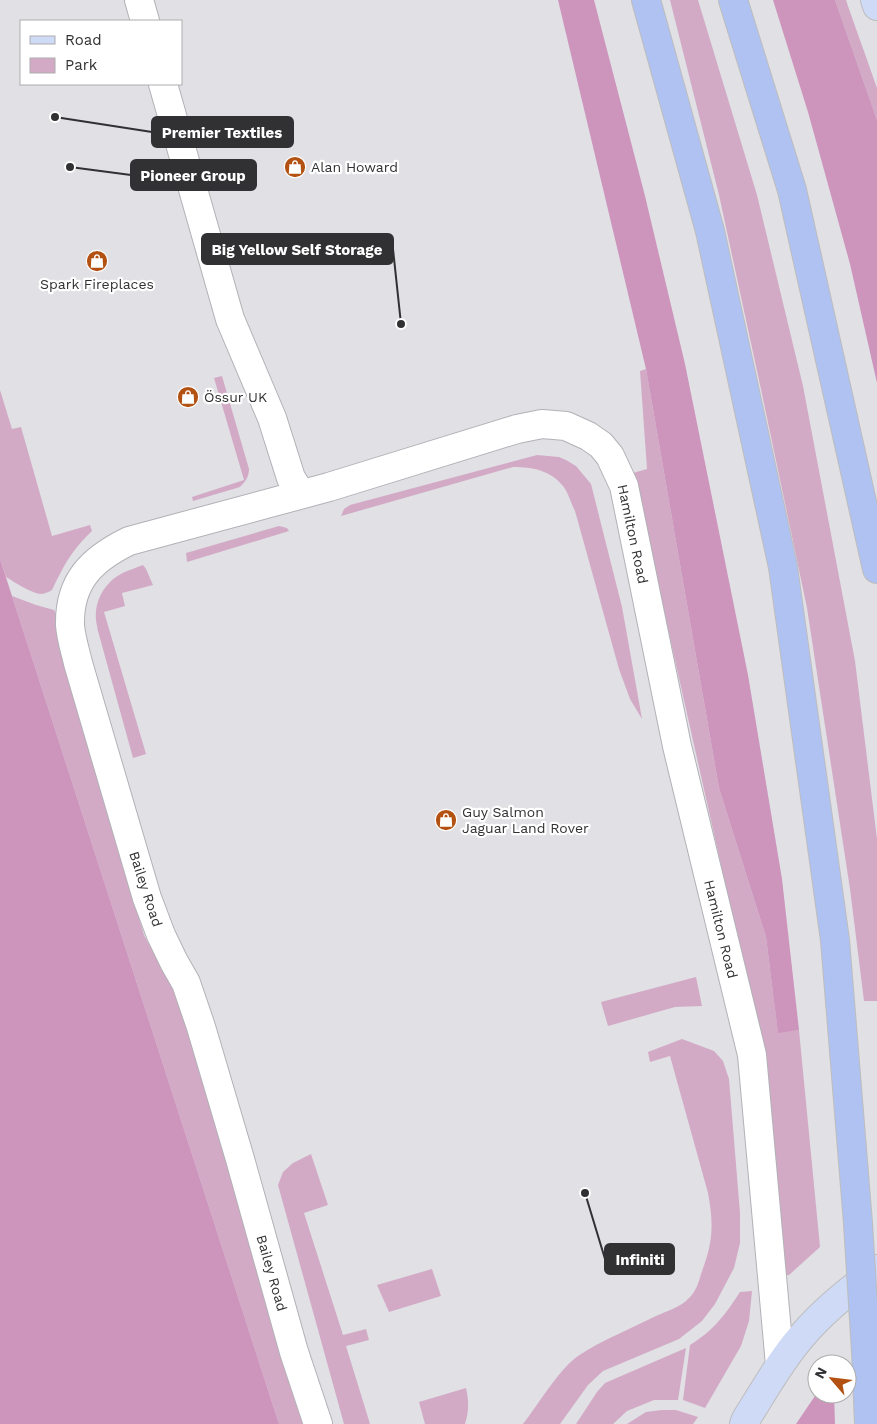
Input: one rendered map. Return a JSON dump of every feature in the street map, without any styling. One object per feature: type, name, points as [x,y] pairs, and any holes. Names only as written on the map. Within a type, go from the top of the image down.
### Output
[{"type":"highway","points":[[646,0],[710,230],[783,567],[835,940],[858,1223],[869,1424]]},
{"type":"highway","points":[[733,0],[792,190],[877,569]]},
{"type":"main road","points":[[875,0],[877,6]]},
{"type":"main road","points":[[744,1422],[780,1364],[802,1336],[841,1296],[877,1270]]},
{"type":"street","points":[[139,0],[145,20]]},
{"type":"street","points":[[163,85],[230,319],[272,418],[290,478],[301,494]]},
{"type":"street","name":"Hamilton Road","points":[[301,494],[517,429],[542,424],[566,426],[588,436],[610,456],[624,486],[676,746],[752,1055],[780,1364]]},
{"type":"street","name":"Bailey Road","points":[[301,494],[129,542],[110,550],[90,567],[80,582],[73,597],[70,626],[78,663],[147,898],[161,935],[186,982],[201,1027],[243,1168],[294,1352],[318,1424]]},
{"type":"green space","points":[[670,0],[698,0],[757,195],[803,386],[855,661],[877,839],[877,1001],[864,1001],[850,889],[807,608],[719,195]]},
{"type":"green space","points":[[835,0],[846,0],[877,88],[877,120]]},
{"type":"green space","points":[[646,369],[719,788],[766,937],[778,1032],[799,1030],[820,1247],[789,1275],[782,1275],[745,972],[633,473],[647,469],[640,371]]},
{"type":"green space","points":[[222,376],[249,469],[248,474],[240,487],[193,501],[192,497],[244,480],[214,378]]},
{"type":"green space","points":[[0,390],[12,429],[21,427],[52,536],[90,525],[92,531],[69,558],[52,590],[43,594],[31,591],[6,577],[0,559]]},
{"type":"green space","points":[[537,455],[559,457],[566,460],[576,466],[591,484],[622,607],[642,719],[630,699],[619,669],[575,511],[565,488],[552,476],[534,469],[513,467],[341,516],[344,509],[350,505]]},
{"type":"green space","points":[[279,526],[287,528],[289,531],[187,562],[186,553]]},
{"type":"green space","points":[[143,565],[153,585],[122,593],[125,606],[104,612],[146,754],[133,758],[98,631],[96,614],[101,595],[107,585],[116,577]]},
{"type":"green space","points":[[12,596],[54,610],[56,614],[58,637],[68,674],[144,935],[179,999],[304,1424],[279,1424]]},
{"type":"green space","points":[[696,977],[702,1006],[675,1007],[608,1026],[601,1002]]},
{"type":"green space","points":[[682,1039],[714,1051],[723,1061],[729,1079],[740,1213],[740,1243],[734,1268],[715,1304],[702,1321],[679,1339],[603,1371],[588,1385],[560,1424],[523,1424],[556,1378],[578,1356],[606,1340],[682,1304],[691,1296],[698,1284],[708,1253],[712,1225],[708,1193],[670,1056],[650,1062],[648,1052]]},
{"type":"green space","points":[[311,1154],[328,1205],[304,1213],[343,1335],[366,1329],[369,1340],[346,1346],[370,1424],[344,1424],[278,1185],[283,1172],[293,1163]]},
{"type":"green space","points":[[432,1269],[441,1296],[389,1312],[377,1285]]},
{"type":"green space","points":[[752,1291],[749,1321],[741,1346],[705,1408],[683,1400],[690,1345],[706,1334],[718,1322],[740,1292]]},
{"type":"green space","points":[[686,1348],[678,1400],[654,1400],[627,1411],[613,1424],[576,1424],[605,1383]]},
{"type":"green space","points":[[466,1388],[468,1406],[465,1424],[425,1424],[419,1402]]},
{"type":"green space","points":[[676,1410],[698,1417],[693,1424],[627,1424],[646,1412]]},
{"type":"shaded area","points":[[558,0],[594,0],[645,196],[685,364],[748,675],[782,879],[799,1030],[778,1033],[766,937],[719,788],[646,369]]},
{"type":"shaded area","points":[[773,0],[835,0],[877,120],[877,383],[850,264],[808,112]]},
{"type":"shaded area","points":[[0,559],[12,596],[279,1424],[0,1424]]},
{"type":"shaded area","points":[[810,1404],[834,1404],[835,1424],[796,1424]]},
{"type":"place","name":"Premier Textiles","points":[[55,117]]},
{"type":"place","name":"Pioneer Group","points":[[70,167]]},
{"type":"place","name":"Alan Howard","points":[[295,167]]},
{"type":"place","name":"Spark Fireplaces","points":[[97,261]]},
{"type":"place","name":"Big Yellow Self Storage","points":[[401,324]]},
{"type":"place","name":"Össur UK","points":[[188,397]]},
{"type":"place","name":"Guy Salmon Jaguar Land Rover","points":[[446,820]]},
{"type":"place","name":"Infiniti","points":[[585,1193]]}]
